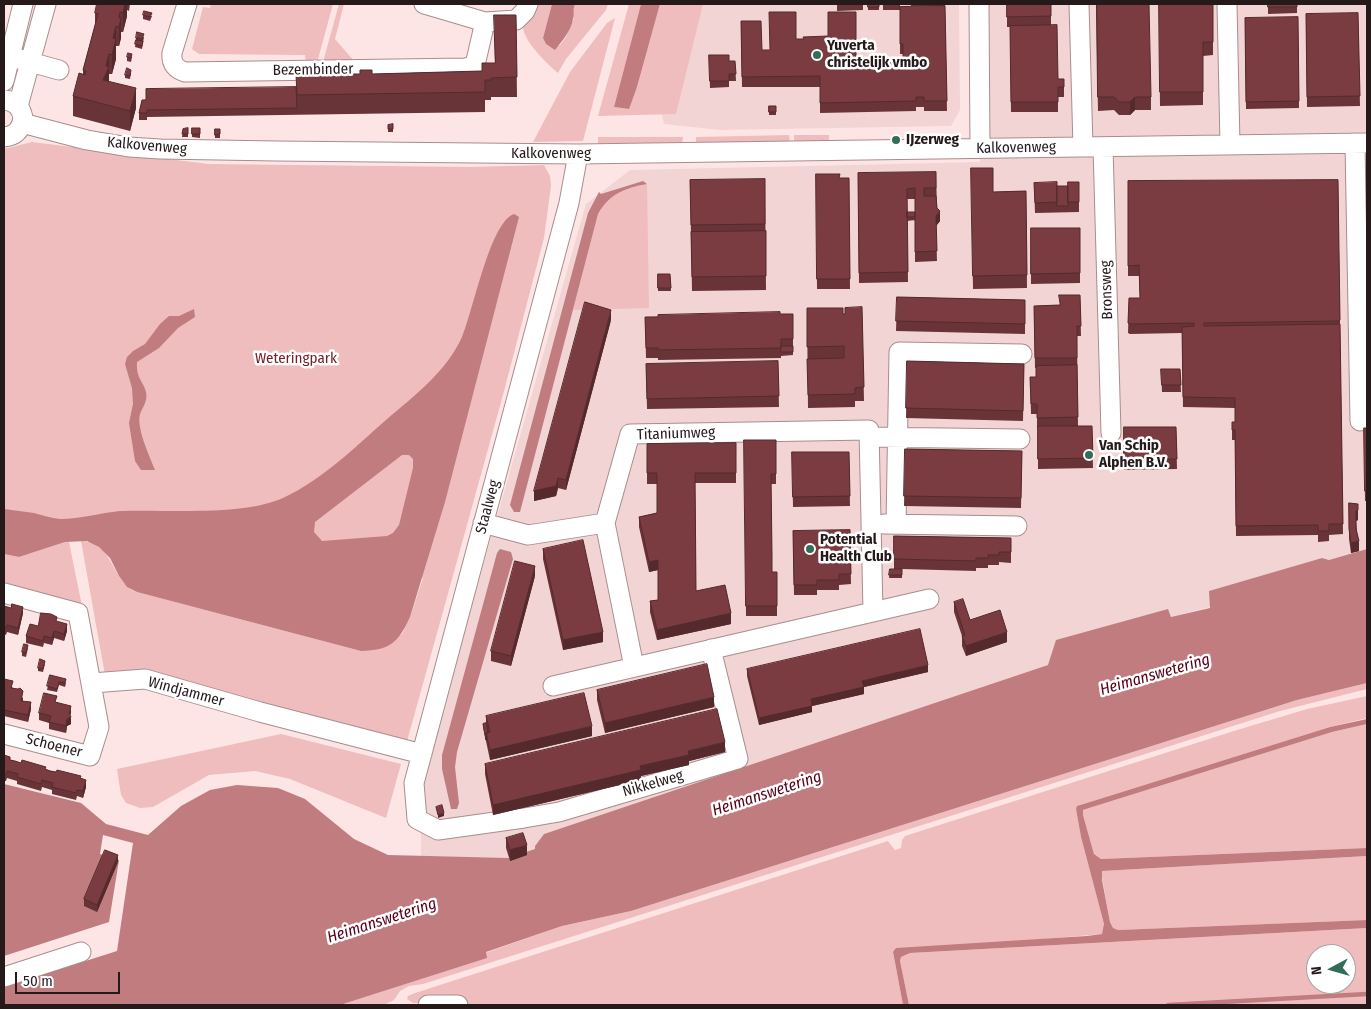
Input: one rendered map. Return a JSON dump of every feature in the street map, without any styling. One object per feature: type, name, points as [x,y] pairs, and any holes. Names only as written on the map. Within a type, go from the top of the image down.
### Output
[{"type":"street","points":[[4,80],[7,55],[23,4]]},
{"type":"street","points":[[4,137],[18,131],[15,110],[31,62],[46,4]]},
{"type":"street","name":"Bezembinder","points":[[187,4],[171,60],[177,69],[185,72],[466,68],[475,65],[485,22]]},
{"type":"street","points":[[424,4],[485,22],[516,20],[525,11],[528,4]]},
{"type":"street","points":[[978,4],[980,148]]},
{"type":"street","points":[[1079,4],[1083,147]]},
{"type":"street","points":[[1227,4],[1230,145]]},
{"type":"street","points":[[7,55],[59,70]]},
{"type":"street","name":"Kalkovenweg","points":[[15,110],[87,140],[128,147],[160,149],[578,154],[1361,143]]},
{"type":"street","points":[[1360,421],[1361,143]]},
{"type":"street","name":"Bronsweg","points":[[1103,147],[1111,433]]},
{"type":"street","name":"Staalweg","points":[[456,829],[438,830],[417,819],[414,783],[569,203],[578,154]]},
{"type":"street","points":[[896,524],[899,352],[1022,354]]},
{"type":"street","name":"Titaniumweg","points":[[605,522],[630,434],[869,430],[869,437],[1020,440]]},
{"type":"street","points":[[869,437],[873,612]]},
{"type":"street","points":[[483,523],[528,535],[605,522],[634,667]]},
{"type":"street","points":[[871,523],[1017,526]]},
{"type":"street","points":[[4,593],[78,613],[92,683]]},
{"type":"street","points":[[554,686],[929,599]]},
{"type":"street","name":"Nikkelweg","points":[[456,829],[558,812],[738,759],[711,649]]},
{"type":"street","name":"Windjammer","points":[[92,683],[145,679],[260,712],[422,754]]},
{"type":"street","name":"Schoener","points":[[4,734],[90,756],[99,727],[92,683]]},
{"type":"street","points":[[4,977],[81,952]]},
{"type":"street","points":[[428,1005],[458,1005]]},
{"type":"shaded area","name":"Yuverta christelijk vmbo","points":[[687,4],[959,4],[960,110],[951,126],[720,130],[664,124],[660,106]]},
{"type":"shaded area","name":"Heimanswetering","points":[[979,4],[1367,4],[1367,549],[1329,560],[1322,558],[1210,591],[1210,607],[1171,617],[1168,609],[1048,665],[544,834],[535,846],[535,849],[527,855],[510,861],[509,858],[421,856],[421,784],[586,204],[630,170],[980,162]]},
{"type":"green space","points":[[211,4],[333,4],[317,63],[306,64],[305,55],[199,54],[192,49],[203,7],[210,8]]},
{"type":"green space","points":[[339,4],[344,4],[335,39],[355,62],[323,62]]},
{"type":"green space","points":[[533,4],[552,4],[543,38],[546,44],[551,47],[560,45],[566,37],[574,18],[572,11],[575,4],[608,4],[606,10],[566,59],[558,73],[526,38],[523,25],[524,20]]},
{"type":"green space","points":[[629,4],[641,4],[614,107],[628,109],[637,87],[660,4],[703,4],[676,114],[598,116]]},
{"type":"green space","points":[[615,18],[583,141],[533,142],[570,72],[607,23]]},
{"type":"green space","points":[[789,135],[790,143],[696,144],[696,137]]},
{"type":"green space","points":[[794,135],[829,135],[829,142],[794,143]]},
{"type":"green space","points":[[598,137],[683,137],[682,145],[598,146]]},
{"type":"green space","name":"Weteringpark","points":[[32,142],[209,164],[471,167],[544,165],[550,176],[551,186],[544,238],[503,395],[406,745],[105,675],[81,541],[90,542],[104,551],[122,580],[134,591],[361,651],[402,634],[410,617],[423,578],[361,552],[4,519],[4,149]]},
{"type":"green space","points":[[647,184],[649,308],[573,310],[598,214],[602,207],[618,193]]},
{"type":"green space","points":[[69,542],[82,606],[4,585],[4,554],[19,557]]},
{"type":"green space","points":[[1367,683],[1367,689],[1280,711],[423,984],[409,986],[400,991],[394,1000],[386,1004],[340,1005],[486,958],[485,953],[562,926],[631,911],[1297,700]]},
{"type":"green space","points":[[1367,696],[1367,718],[1330,727],[1080,805],[1076,809],[1081,837],[1104,924],[1102,934],[893,952],[903,1005],[472,1005],[459,1002],[413,1003],[407,999],[408,996],[415,993],[888,841],[895,850],[901,848],[902,840],[905,836],[1234,731],[1307,709]]},
{"type":"green space","points":[[1367,724],[1367,848],[1101,859],[1094,854],[1083,810],[1332,732]]},
{"type":"green space","points":[[281,734],[401,764],[386,818],[290,779],[255,771],[209,775],[153,807],[140,808],[126,803],[121,795],[117,769]]},
{"type":"green space","points":[[1367,856],[1367,920],[1118,930],[1113,928],[1110,922],[1101,871]]},
{"type":"green space","points":[[1367,928],[1367,1005],[909,1005],[900,962],[901,957],[910,953]]},
{"type":"water","points":[[552,4],[575,4],[574,17],[570,28],[555,50],[546,44],[543,38]]},
{"type":"water","points":[[641,4],[660,4],[629,109],[614,107]]},
{"type":"water","points":[[643,181],[647,184],[625,190],[607,201],[598,214],[520,512],[514,512],[510,505],[588,213],[599,192],[601,194]]},
{"type":"water","points":[[514,214],[519,217],[445,502],[410,617],[397,639],[386,647],[361,651],[137,592],[127,587],[110,558],[99,547],[87,541],[65,542],[19,557],[4,554],[4,509],[60,519],[120,511],[227,510],[268,503],[299,490],[338,462],[419,392],[439,372],[462,337],[490,250],[497,233],[505,221]],"holes":[[[402,455],[409,455],[413,459],[413,468],[399,525],[393,533],[387,536],[322,541],[314,532],[315,522]]]},
{"type":"water","points":[[194,309],[195,317],[178,328],[159,348],[137,362],[138,372],[146,395],[146,401],[140,414],[140,427],[155,470],[141,470],[135,461],[129,423],[133,404],[132,388],[125,364],[127,357],[145,344],[160,324],[169,316],[179,316]]},
{"type":"water","points":[[500,549],[511,552],[513,559],[457,752],[455,767],[459,803],[457,809],[451,809],[442,769],[442,755],[497,553]]},
{"type":"water","points":[[1367,549],[1367,683],[1297,700],[631,911],[562,926],[486,952],[487,958],[340,1005],[4,1005],[4,987],[117,951],[133,843],[103,835],[100,854],[119,860],[109,922],[4,956],[4,784],[81,803],[106,824],[148,835],[181,806],[210,790],[237,785],[278,788],[305,799],[354,839],[388,855],[509,858],[510,860],[526,855],[526,852],[535,849],[535,846],[544,834],[1048,665],[1056,640],[1168,609],[1171,617],[1210,608],[1209,591],[1322,558],[1329,560]]},
{"type":"water","points":[[1367,719],[1367,724],[1332,732],[1083,810],[1083,815],[1094,854],[1101,859],[1367,848],[1367,856],[1102,871],[1110,922],[1113,928],[1118,930],[1367,920],[1367,928],[910,953],[901,957],[900,961],[909,1005],[903,1005],[893,952],[896,948],[1102,934],[1104,924],[1081,837],[1077,806],[1330,727]]},
{"type":"building","points":[[97,4],[125,4],[123,13],[120,12],[119,27],[116,26],[113,38],[116,39],[112,55],[109,54],[106,66],[109,67],[103,80],[136,88],[130,111],[73,96],[79,73],[85,75],[86,71],[83,70],[98,14],[95,13]]},
{"type":"building","points":[[868,4],[879,4],[879,7],[868,7]]},
{"type":"building","points":[[1007,4],[1051,4],[1051,16],[1007,17]]},
{"type":"building","points":[[1097,4],[1149,4],[1151,97],[1135,97],[1130,102],[1119,102],[1114,97],[1098,97]]},
{"type":"building","points":[[1159,4],[1213,4],[1213,42],[1203,42],[1203,92],[1160,92]]},
{"type":"building","points":[[1268,4],[1297,4],[1297,7],[1268,7]]},
{"type":"building","points":[[945,6],[947,101],[924,101],[924,97],[916,97],[916,101],[820,103],[820,76],[742,77],[741,21],[761,21],[762,50],[770,50],[769,12],[796,12],[796,39],[804,39],[803,37],[828,36],[828,12],[856,12],[856,62],[903,62],[903,44],[900,44],[900,7]]},
{"type":"building","points":[[144,11],[152,13],[150,17],[143,15]]},
{"type":"building","points":[[1358,13],[1360,96],[1307,97],[1306,14]]},
{"type":"building","points":[[494,15],[516,15],[517,77],[485,80],[485,92],[297,95],[296,74],[360,74],[360,70],[372,70],[372,74],[482,71],[482,63],[495,63]]},
{"type":"building","points":[[1298,17],[1299,101],[1246,102],[1245,18]]},
{"type":"building","points":[[1057,25],[1058,79],[1064,79],[1064,87],[1058,87],[1058,102],[1011,102],[1010,26]]},
{"type":"building","points":[[137,32],[144,34],[142,39],[136,38]]},
{"type":"building","points":[[136,40],[143,41],[142,46],[135,44]]},
{"type":"building","points":[[128,53],[132,54],[131,58],[127,57]]},
{"type":"building","points":[[709,55],[729,55],[729,61],[735,61],[736,74],[729,74],[729,81],[710,81]]},
{"type":"building","points":[[127,68],[131,70],[130,76],[125,75]]},
{"type":"building","points":[[296,87],[297,108],[147,110],[147,113],[139,113],[142,100],[146,100],[146,89]]},
{"type":"building","points":[[769,106],[776,106],[776,112],[769,112]]},
{"type":"building","points":[[393,124],[393,129],[388,129],[388,125]]},
{"type":"building","points":[[188,128],[188,134],[182,134],[183,129]]},
{"type":"building","points":[[192,128],[200,128],[200,134],[192,134]]},
{"type":"building","points":[[215,129],[220,129],[220,134],[215,135]]},
{"type":"building","points":[[971,168],[993,168],[993,192],[1026,191],[1027,275],[973,276]]},
{"type":"building","points":[[936,172],[936,188],[924,188],[924,196],[936,196],[937,208],[940,211],[936,216],[937,251],[915,252],[915,188],[907,189],[908,272],[859,273],[858,173]]},
{"type":"building","points":[[816,174],[840,174],[839,178],[849,178],[850,279],[817,279]]},
{"type":"building","points":[[765,179],[765,224],[691,225],[690,180]]},
{"type":"building","points":[[1338,180],[1340,320],[1204,323],[1204,326],[1340,324],[1343,524],[1329,524],[1329,531],[1318,531],[1318,525],[1236,526],[1235,430],[1232,430],[1232,422],[1235,422],[1235,398],[1183,397],[1182,327],[1194,326],[1194,323],[1128,323],[1129,298],[1140,298],[1139,265],[1128,266],[1128,181]]},
{"type":"building","points":[[1057,182],[1057,202],[1035,203],[1034,183]]},
{"type":"building","points":[[1068,182],[1079,182],[1079,202],[1068,202]]},
{"type":"building","points":[[1057,186],[1068,186],[1068,206],[1057,206]]},
{"type":"building","points":[[907,212],[915,212],[915,217],[907,217]]},
{"type":"building","points":[[1031,228],[1080,228],[1080,273],[1031,274]]},
{"type":"building","points":[[766,231],[766,276],[692,277],[691,232]]},
{"type":"building","points":[[658,274],[670,274],[671,288],[658,288]]},
{"type":"building","points":[[1059,295],[1080,295],[1081,326],[1077,326],[1077,358],[1035,358],[1034,306],[1060,305]]},
{"type":"building","points":[[897,297],[1025,300],[1025,324],[896,321]]},
{"type":"building","points":[[585,302],[611,310],[566,480],[558,478],[556,486],[534,491]]},
{"type":"building","points":[[862,307],[864,387],[855,388],[855,394],[808,395],[807,359],[844,358],[844,346],[807,347],[807,308],[843,308],[843,314],[845,314],[845,308]]},
{"type":"building","points":[[780,312],[780,314],[793,314],[793,339],[781,339],[781,348],[658,350],[658,348],[646,348],[645,317],[658,317],[658,315]]},
{"type":"building","points":[[781,346],[793,346],[793,352],[781,352]]},
{"type":"building","points":[[778,361],[779,396],[647,399],[646,364]]},
{"type":"building","points":[[907,361],[1024,364],[1023,411],[906,408]]},
{"type":"building","points":[[1077,365],[1078,417],[1037,418],[1037,404],[1031,404],[1030,377],[1036,377],[1036,366]]},
{"type":"building","points":[[1161,369],[1180,369],[1181,385],[1162,385]]},
{"type":"building","points":[[1038,426],[1092,426],[1093,458],[1038,459]]},
{"type":"building","points":[[1124,427],[1176,427],[1177,459],[1124,460]]},
{"type":"building","points":[[1364,428],[1367,428],[1367,491],[1365,491]]},
{"type":"building","points":[[744,440],[776,440],[776,474],[771,474],[772,572],[777,572],[777,606],[746,606]]},
{"type":"building","points":[[736,443],[736,473],[695,473],[696,591],[725,585],[731,613],[657,630],[650,601],[658,600],[658,560],[649,562],[639,517],[657,513],[657,473],[647,473],[647,444]]},
{"type":"building","points":[[905,449],[1022,451],[1021,498],[904,496]]},
{"type":"building","points":[[792,452],[849,452],[850,496],[793,497]]},
{"type":"building","points":[[1349,503],[1358,504],[1356,529],[1359,541],[1351,543],[1349,529]]},
{"type":"building","points":[[850,530],[851,574],[839,574],[839,580],[817,580],[817,585],[794,585],[793,531]]},
{"type":"building","points":[[894,536],[1011,538],[1011,552],[999,552],[999,555],[988,555],[988,558],[976,558],[976,561],[894,559]]},
{"type":"building","points":[[583,540],[603,632],[563,640],[543,549]]},
{"type":"building","points":[[515,561],[535,566],[511,656],[491,651]]},
{"type":"building","points":[[890,569],[902,569],[902,575],[889,575]]},
{"type":"building","points":[[963,599],[970,620],[1000,610],[1007,632],[966,646],[962,636],[965,635],[954,602]]},
{"type":"building","points":[[12,604],[23,607],[18,628],[7,625],[6,628],[4,627],[4,606],[11,608]]},
{"type":"building","points":[[41,613],[51,614],[57,617],[56,621],[67,624],[64,634],[54,631],[52,638],[44,636],[43,641],[26,636],[30,624],[38,626]]},
{"type":"building","points":[[920,629],[928,665],[862,681],[864,687],[811,699],[812,706],[759,718],[747,669]]},
{"type":"building","points":[[24,644],[28,645],[26,653],[22,652]]},
{"type":"building","points":[[40,659],[45,661],[43,669],[38,668]]},
{"type":"building","points":[[707,664],[714,697],[605,723],[597,690]]},
{"type":"building","points":[[50,675],[66,679],[65,683],[59,682],[57,689],[47,686]]},
{"type":"building","points":[[4,679],[13,681],[11,688],[20,688],[23,691],[21,701],[31,702],[28,715],[4,710]]},
{"type":"building","points":[[44,693],[57,696],[55,702],[71,706],[69,713],[71,717],[67,719],[66,726],[49,722],[51,716],[39,713]]},
{"type":"building","points":[[584,693],[592,726],[490,750],[486,733],[490,732],[486,716]]},
{"type":"building","points":[[717,709],[725,742],[688,751],[689,755],[640,766],[641,770],[493,805],[485,764]]},
{"type":"building","points":[[486,723],[488,733],[486,733],[486,740],[483,724]]},
{"type":"building","points":[[4,755],[10,757],[10,760],[21,763],[22,760],[46,767],[45,769],[50,771],[56,772],[57,770],[81,776],[80,778],[86,780],[83,791],[77,790],[76,793],[52,787],[53,783],[42,780],[41,784],[17,777],[18,774],[7,771],[4,774]]},
{"type":"building","points":[[442,805],[444,813],[438,815],[436,807]]},
{"type":"building","points":[[523,833],[527,845],[510,850],[506,838]]},
{"type":"building","points":[[105,850],[118,855],[97,905],[84,899]]},
{"type":"waterway","points":[[1168,1005],[1367,994]]},
{"type":"place","name":"Yuverta christelijk vmbo","points":[[817,55]]},
{"type":"place","name":"IJzerweg","points":[[896,140]]},
{"type":"place","name":"Van Schip Alphen B.V.","points":[[1089,455]]},
{"type":"place","name":"Potential Health Club","points":[[810,549]]}]
